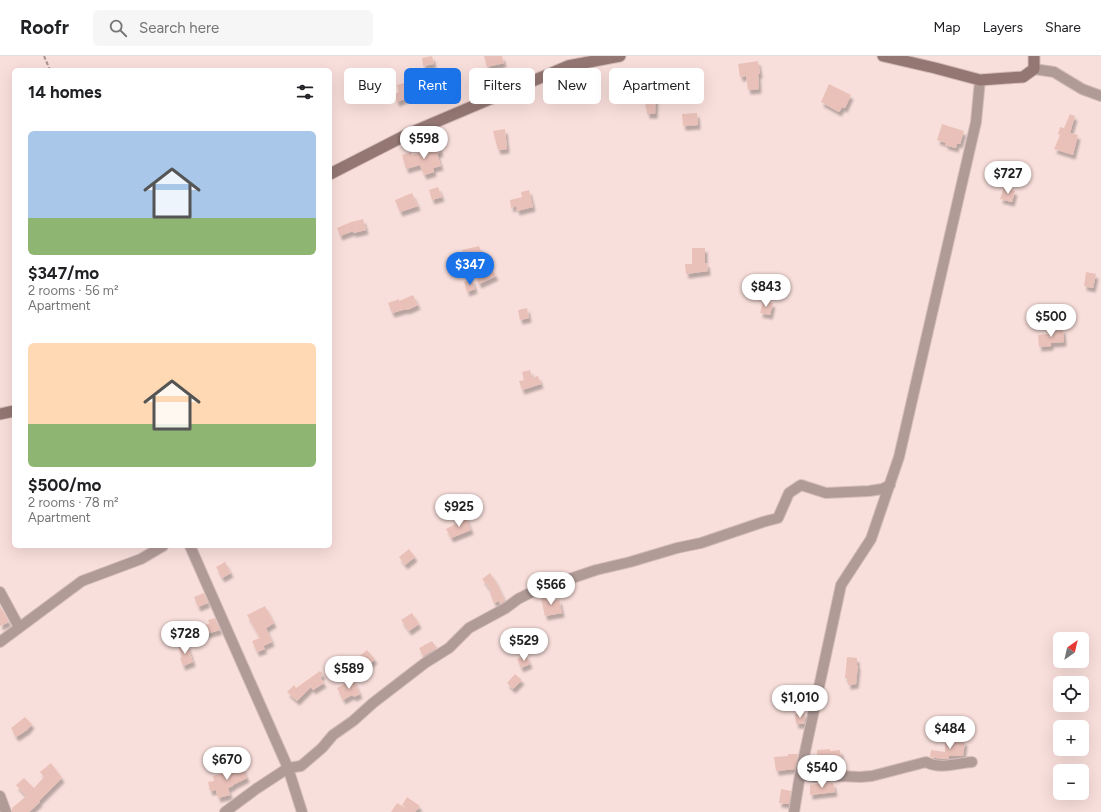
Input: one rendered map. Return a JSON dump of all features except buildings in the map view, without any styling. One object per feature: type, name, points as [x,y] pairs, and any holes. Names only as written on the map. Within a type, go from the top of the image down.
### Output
[{"type":"main road","points":[[332,173],[410,133],[568,66],[620,56]]},
{"type":"main road","points":[[884,56],[980,80],[1023,77],[1034,69],[1034,56]]},
{"type":"main road","points":[[0,414],[12,411]]},
{"type":"street","points":[[1034,69],[1054,72],[1082,89],[1101,96]]},
{"type":"street","points":[[794,812],[800,775],[841,585],[871,539],[899,457],[976,122],[980,80]]},
{"type":"street","points":[[225,812],[288,768],[301,766],[322,748],[333,735],[353,721],[373,703],[425,663],[449,648],[469,628],[534,591],[596,570],[701,543],[778,518],[789,493],[801,485],[826,493],[869,491],[882,489],[890,485]]},
{"type":"street","points":[[0,642],[82,581],[141,559],[159,548]]},
{"type":"street","points":[[191,548],[288,768],[302,812]]},
{"type":"street","points":[[0,592],[19,628]]},
{"type":"street","points":[[800,775],[816,778],[840,776],[860,778],[926,762],[934,766],[943,767],[972,762]]},
{"type":"street","points":[[0,796],[6,812]]},
{"type":"path","points":[[44,56],[49,68]]}]
